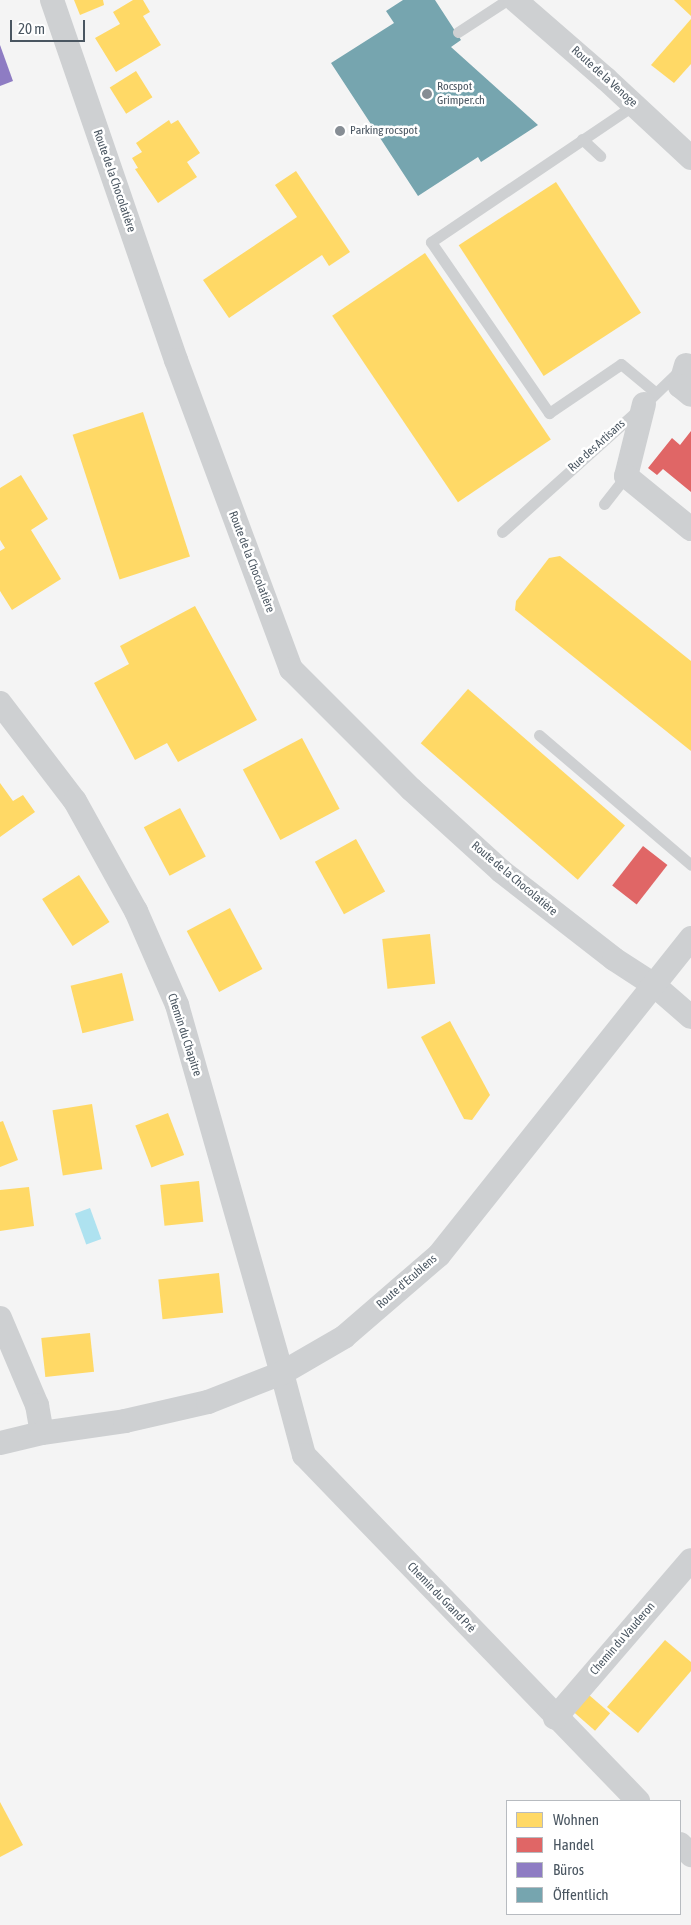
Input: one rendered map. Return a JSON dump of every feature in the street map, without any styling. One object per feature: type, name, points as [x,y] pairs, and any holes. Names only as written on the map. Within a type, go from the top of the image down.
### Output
[{"type":"street","name":"Route de la Chocolatière","points":[[52,0],[176,360],[291,668],[411,789],[501,871],[614,959],[654,985],[691,1017]]},
{"type":"street","name":"Route de la Venoge","points":[[515,0],[691,158]]},
{"type":"street","points":[[688,363],[680,386],[691,395]]},
{"type":"street","points":[[650,399],[626,476],[691,529]]},
{"type":"street","name":"Chemin du Chapitre","points":[[0,703],[75,801],[136,911],[177,1005],[282,1373]]},
{"type":"street","name":"Route d'Ecublens","points":[[0,1442],[42,1433],[125,1421],[208,1402],[282,1373],[344,1337],[439,1255],[691,938]]},
{"type":"street","points":[[0,1318],[37,1405],[42,1433]]},
{"type":"street","name":"Chemin du Grand Pré","points":[[282,1373],[304,1455],[555,1718],[637,1800]]},
{"type":"street","name":"Chemin du Vauderon","points":[[555,1718],[691,1560]]},
{"type":"street","points":[[681,1845],[691,1855]]},
{"type":"lane","points":[[458,32],[507,0]]},
{"type":"lane","points":[[634,105],[431,242],[548,413],[621,364],[650,399]]},
{"type":"lane","points":[[582,139],[600,156]]},
{"type":"lane","name":"Rue des Artisans","points":[[502,532],[688,363]]},
{"type":"lane","points":[[604,504],[626,476]]},
{"type":"lane","points":[[539,735],[691,865]]},
{"type":"water","points":[[90,1208],[101,1239],[86,1244],[75,1213]]},
{"type":"building: Wohnen","points":[[74,0],[103,0],[104,5],[80,15]]},
{"type":"building: Wohnen","points":[[133,0],[143,0],[150,12],[143,16],[161,45],[116,72],[95,38],[120,24],[113,12]]},
{"type":"building: Wohnen","points":[[674,0],[691,0],[691,16]]},
{"type":"building: Wohnen","points":[[691,19],[691,64],[674,83],[651,65]]},
{"type":"building: Wohnen","points":[[136,71],[152,97],[126,114],[110,87]]},
{"type":"building: Wohnen","points":[[169,120],[171,124],[178,120],[200,153],[187,162],[197,177],[158,203],[135,169],[138,168],[132,158],[142,152],[136,143]]},
{"type":"building: Wohnen","points":[[296,171],[350,252],[329,266],[322,255],[229,318],[203,280],[297,217],[275,185]]},
{"type":"building: Wohnen","points":[[556,182],[641,313],[544,376],[459,245]]},
{"type":"building: Wohnen","points":[[425,253],[551,440],[458,502],[332,316]]},
{"type":"building: Wohnen","points":[[143,412],[190,557],[120,579],[73,435]]},
{"type":"building: Wohnen","points":[[21,475],[48,519],[31,530],[61,579],[12,610],[0,591],[0,551],[5,548],[0,540],[0,488]]},
{"type":"building: Wohnen","points":[[560,556],[691,661],[691,751],[515,610],[516,601],[549,558]]},
{"type":"building: Wohnen","points":[[195,606],[257,720],[178,762],[167,743],[135,760],[94,683],[129,664],[120,646]]},
{"type":"building: Wohnen","points":[[468,689],[625,825],[578,880],[421,743]]},
{"type":"building: Wohnen","points":[[302,738],[340,809],[280,840],[243,769]]},
{"type":"building: Wohnen","points":[[0,783],[13,801],[23,795],[35,812],[0,837]]},
{"type":"building: Wohnen","points":[[180,808],[206,857],[170,876],[144,827]]},
{"type":"building: Wohnen","points":[[356,839],[385,891],[344,914],[315,862]]},
{"type":"building: Wohnen","points":[[79,875],[109,922],[73,946],[42,899]]},
{"type":"building: Wohnen","points":[[230,908],[262,969],[219,992],[187,931]]},
{"type":"building: Wohnen","points":[[430,934],[435,984],[387,989],[382,939]]},
{"type":"building: Wohnen","points":[[122,973],[134,1021],[82,1033],[71,986]]},
{"type":"building: Wohnen","points":[[450,1021],[490,1095],[472,1120],[464,1119],[421,1037]]},
{"type":"building: Wohnen","points":[[92,1104],[102,1169],[63,1175],[52,1110]]},
{"type":"building: Wohnen","points":[[168,1113],[184,1155],[151,1168],[135,1126]]},
{"type":"building: Wohnen","points":[[3,1121],[18,1160],[0,1167],[0,1122]]},
{"type":"building: Wohnen","points":[[199,1181],[203,1222],[164,1226],[160,1185]]},
{"type":"building: Wohnen","points":[[29,1187],[34,1226],[0,1231],[0,1190]]},
{"type":"building: Wohnen","points":[[219,1273],[223,1313],[163,1319],[158,1279]]},
{"type":"building: Wohnen","points":[[90,1333],[94,1372],[45,1377],[41,1338]]},
{"type":"building: Wohnen","points":[[665,1640],[691,1662],[691,1671],[638,1733],[607,1707]]},
{"type":"building: Wohnen","points":[[589,1695],[610,1713],[595,1731],[574,1712]]},
{"type":"building: Wohnen","points":[[0,1802],[23,1845],[0,1857]]},
{"type":"building: Handel","points":[[691,431],[691,492],[663,469],[657,475],[648,468],[672,438],[680,445]]},
{"type":"building: Handel","points":[[643,846],[667,865],[637,904],[612,885]]},
{"type":"building: Büros","points":[[0,45],[13,81],[0,86]]},
{"type":"building: Öffentlich","name":"Rocspot Grimper.ch","points":[[403,0],[435,0],[461,40],[451,47],[538,125],[481,162],[478,157],[418,196],[331,63],[394,23],[386,11]]},
{"type":"place","name":"Rocspot Grimper.ch","points":[[427,94]]},
{"type":"place","name":"Parking rocspot","points":[[340,131]]}]
